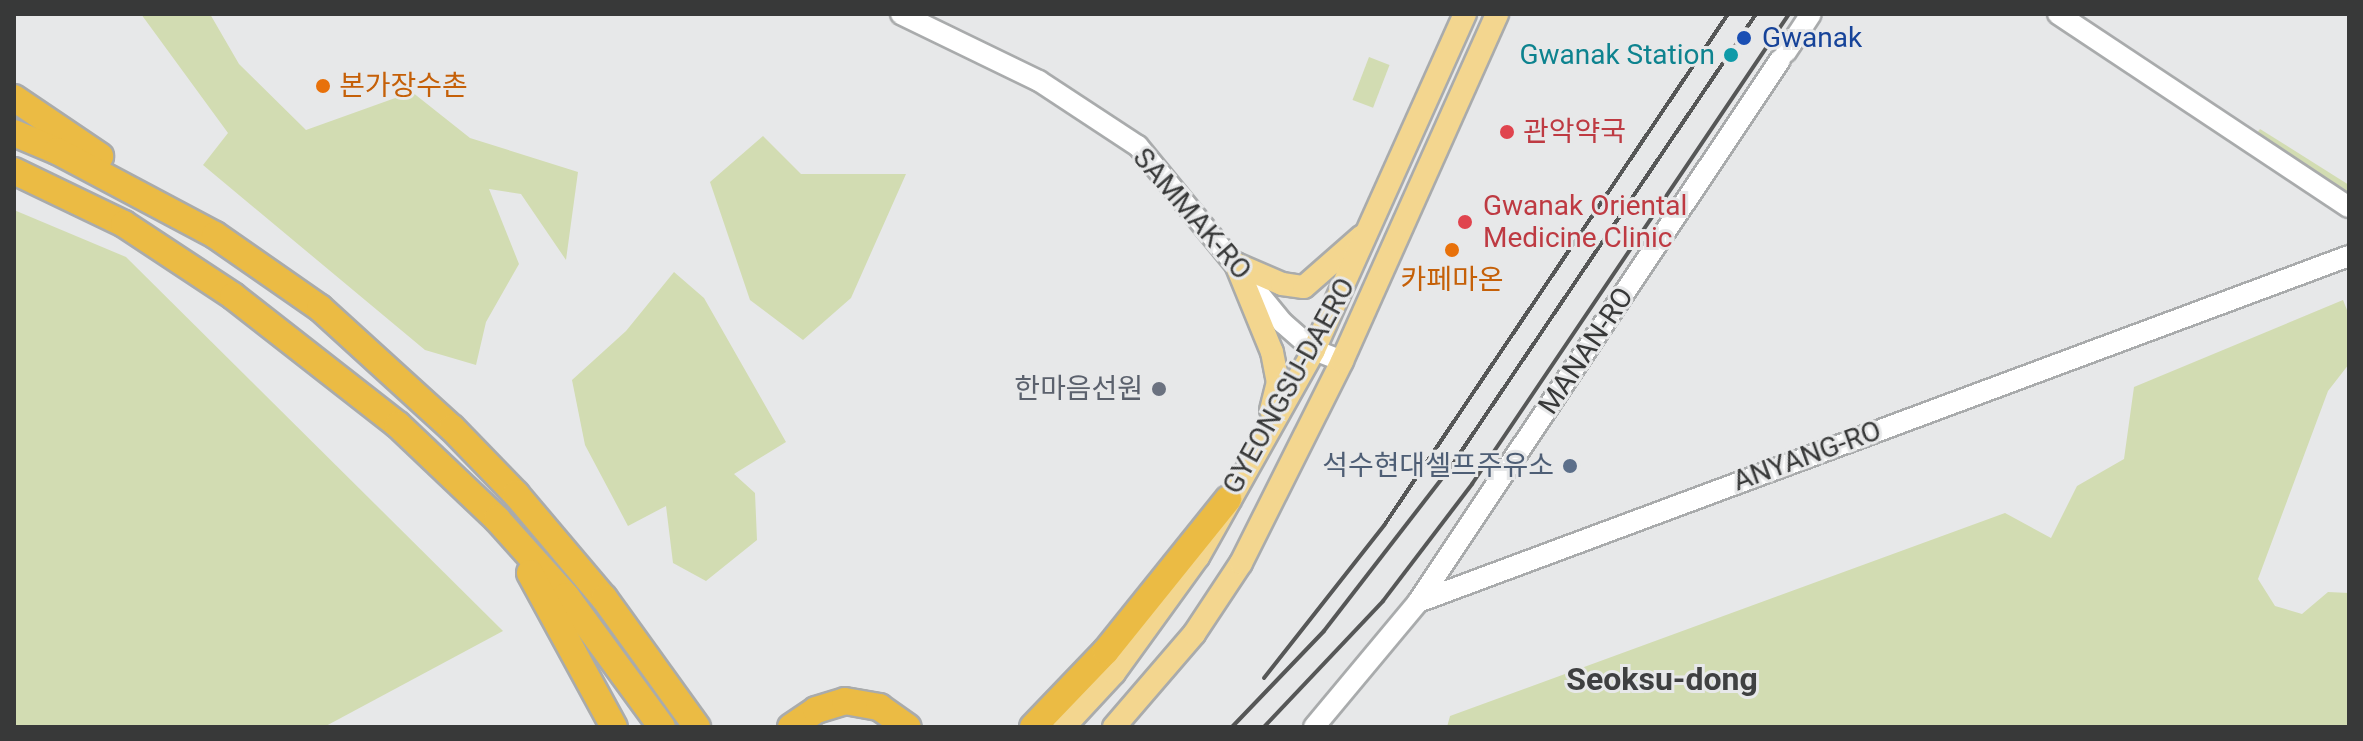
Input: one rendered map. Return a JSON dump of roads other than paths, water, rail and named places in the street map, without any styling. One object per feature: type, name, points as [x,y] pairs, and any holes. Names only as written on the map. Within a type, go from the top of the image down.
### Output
[{"type":"highway","points":[[14,98],[320,308],[452,428],[604,598],[697,727]]},
{"type":"highway","points":[[14,133],[57,151],[215,235]]},
{"type":"highway","points":[[14,171],[124,224],[233,296],[398,425],[497,519],[566,596],[662,727]]},
{"type":"highway","points":[[1033,727],[1106,651],[1228,499]]},
{"type":"highway","points":[[497,519],[585,667],[614,727]]},
{"type":"highway","points":[[791,727],[816,710],[845,701],[879,707],[908,727]]},
{"type":"main road","name":"GYEONGSU-DAERO","points":[[1064,727],[1164,608],[1314,350],[1376,221],[1465,14]]},
{"type":"main road","name":"GYEONGSU-DAERO","points":[[1114,727],[1194,634],[1241,563],[1342,361],[1497,14]]},
{"type":"main road","points":[[1236,264],[1282,284],[1304,287],[1327,273],[1376,221]]},
{"type":"main road","points":[[1236,264],[1272,352],[1278,382],[1267,427]]},
{"type":"street","name":"SAMMAK-RO","points":[[901,14],[1039,81],[1138,146],[1283,323],[1314,350],[1342,361]]},
{"type":"street","name":"MANAN-RO","points":[[1418,602],[1811,14]]},
{"type":"street","points":[[2058,14],[2349,207]]},
{"type":"street","name":"ANYANG-RO","points":[[1314,727],[1418,602],[2349,256]]},
{"type":"railway","points":[[1264,678],[1385,524],[1728,14]]},
{"type":"railway","points":[[1232,727],[1324,631],[1450,468],[1756,14]]},
{"type":"railway","points":[[1264,727],[1383,601],[1472,484],[1789,14]]},
{"type":"place","name":"Gwanak","points":[[1744,38]]},
{"type":"place","name":"Gwanak Station","points":[[1731,55]]},
{"type":"place","name":"본가장수촌","points":[[323,86]]},
{"type":"place","name":"관악약국","points":[[1507,132]]},
{"type":"place","name":"Gwanak Oriental Medicine Clinic","points":[[1465,222]]},
{"type":"place","name":"카페마온","points":[[1452,250]]},
{"type":"place","name":"한마음선원","points":[[1159,389]]},
{"type":"place","name":"석수현대셀프주유소","points":[[1570,466]]},
{"type":"district","name":"Seoksu-dong","points":[[1662,679]]}]
